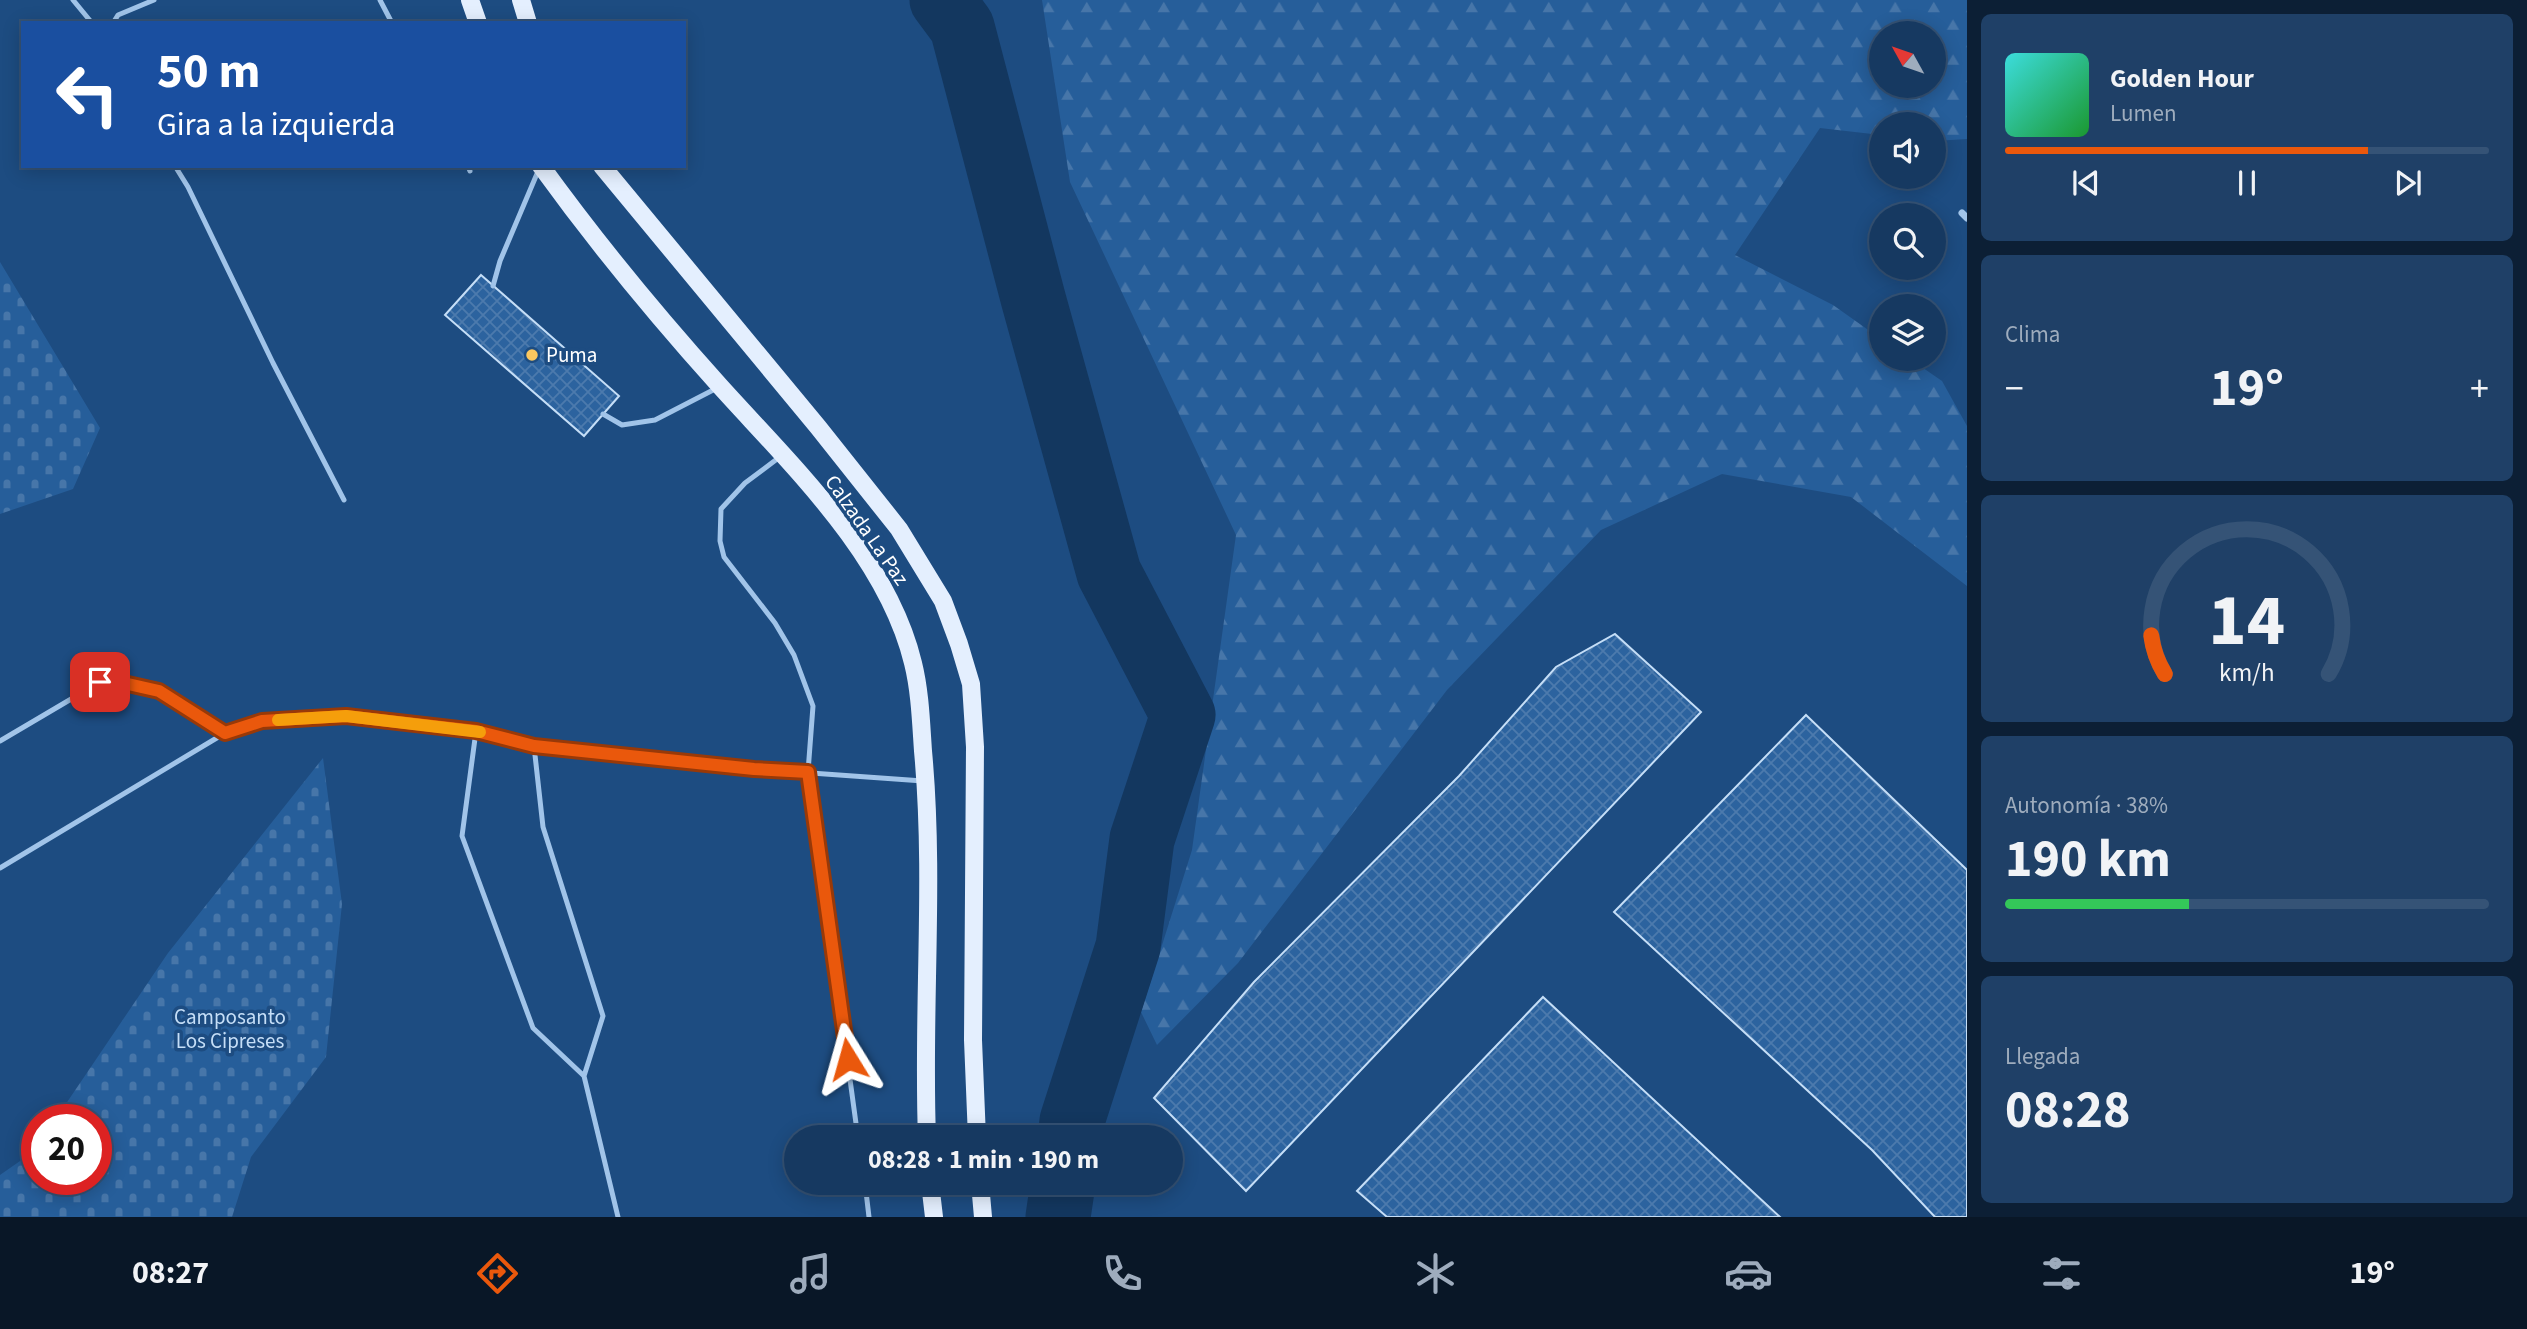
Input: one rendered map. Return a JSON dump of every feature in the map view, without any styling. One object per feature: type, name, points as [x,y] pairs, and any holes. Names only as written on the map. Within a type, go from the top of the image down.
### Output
[{"type":"main road","points":[[470,0],[477,21]]},
{"type":"main road","points":[[521,0],[527,21]]},
{"type":"main road","name":"Calzada La Paz","points":[[543,168],[642,296],[783,454],[865,559],[904,632],[914,664],[926,782],[930,890],[927,1125]]},
{"type":"main road","name":"Calzada La Paz","points":[[604,168],[810,416],[900,529],[943,601],[960,644],[971,684],[975,747],[973,1040],[976,1125]]},
{"type":"main road","points":[[931,1195],[934,1217]]},
{"type":"main road","points":[[981,1195],[983,1217]]},
{"type":"lane","points":[[73,0],[90,21]]},
{"type":"lane","points":[[114,21],[118,15],[154,0]]},
{"type":"lane","points":[[380,0],[391,21]]},
{"type":"lane","points":[[176,168],[344,500]]},
{"type":"lane","points":[[494,286],[500,261],[540,168]]},
{"type":"lane","points":[[603,414],[622,425],[655,420],[720,386]]},
{"type":"lane","points":[[783,454],[745,483],[721,509],[720,541],[724,557],[775,623],[794,655],[813,706],[808,772],[856,1125]]},
{"type":"lane","points":[[0,741],[100,682],[128,684],[159,691],[225,733]]},
{"type":"lane","points":[[0,868],[225,733],[262,721],[346,716],[476,731],[534,746],[754,769],[926,782]]},
{"type":"lane","points":[[476,731],[462,836],[533,1028],[584,1076]]},
{"type":"lane","points":[[534,746],[543,827],[603,1016],[584,1076],[618,1217]]},
{"type":"lane","points":[[866,1195],[869,1217]]},
{"type":"green space","points":[[1042,0],[1967,0],[1967,139],[1946,140],[1946,112],[1869,112],[1869,134],[1820,128],[1735,255],[1833,305],[1869,330],[1869,371],[1927,371],[1942,381],[1967,426],[1967,586],[1851,497],[1722,474],[1601,530],[1447,690],[1238,963],[1157,1045],[1141,1012],[1192,850],[1236,535],[1070,182]]},
{"type":"green space","points":[[0,262],[100,428],[73,489],[0,514]]},
{"type":"green space","name":"Camposanto Los Cipreses","points":[[323,758],[342,904],[326,1057],[251,1157],[232,1217],[0,1217],[0,1175],[21,1160],[21,1195],[112,1195],[112,1104],[66,1104],[168,953]]},
{"type":"building","name":"Puma","points":[[481,275],[619,396],[584,436],[445,315]]},
{"type":"building","points":[[1615,634],[1701,712],[1246,1191],[1154,1098],[1254,982],[1459,776],[1556,667]]},
{"type":"building","points":[[1806,715],[1967,870],[1967,1217],[1935,1217],[1872,1150],[1614,912]]},
{"type":"building","points":[[1543,997],[1780,1217],[1387,1217],[1357,1191]]},
{"type":"waterway","points":[[942,0],[962,27],[1109,573],[1183,715],[1142,839],[1128,947],[1072,1125]]},
{"type":"waterway","points":[[1058,1217],[1061,1195]]},
{"type":"slow traffic","points":[[278,720],[346,716],[480,732]]},
{"type":"place","name":"Puma","points":[[532,355]]},
{"type":"route","points":[[100,682],[128,684],[159,691],[225,733],[262,721],[346,716],[476,731],[534,746],[754,769],[808,772],[848,1059]]}]
